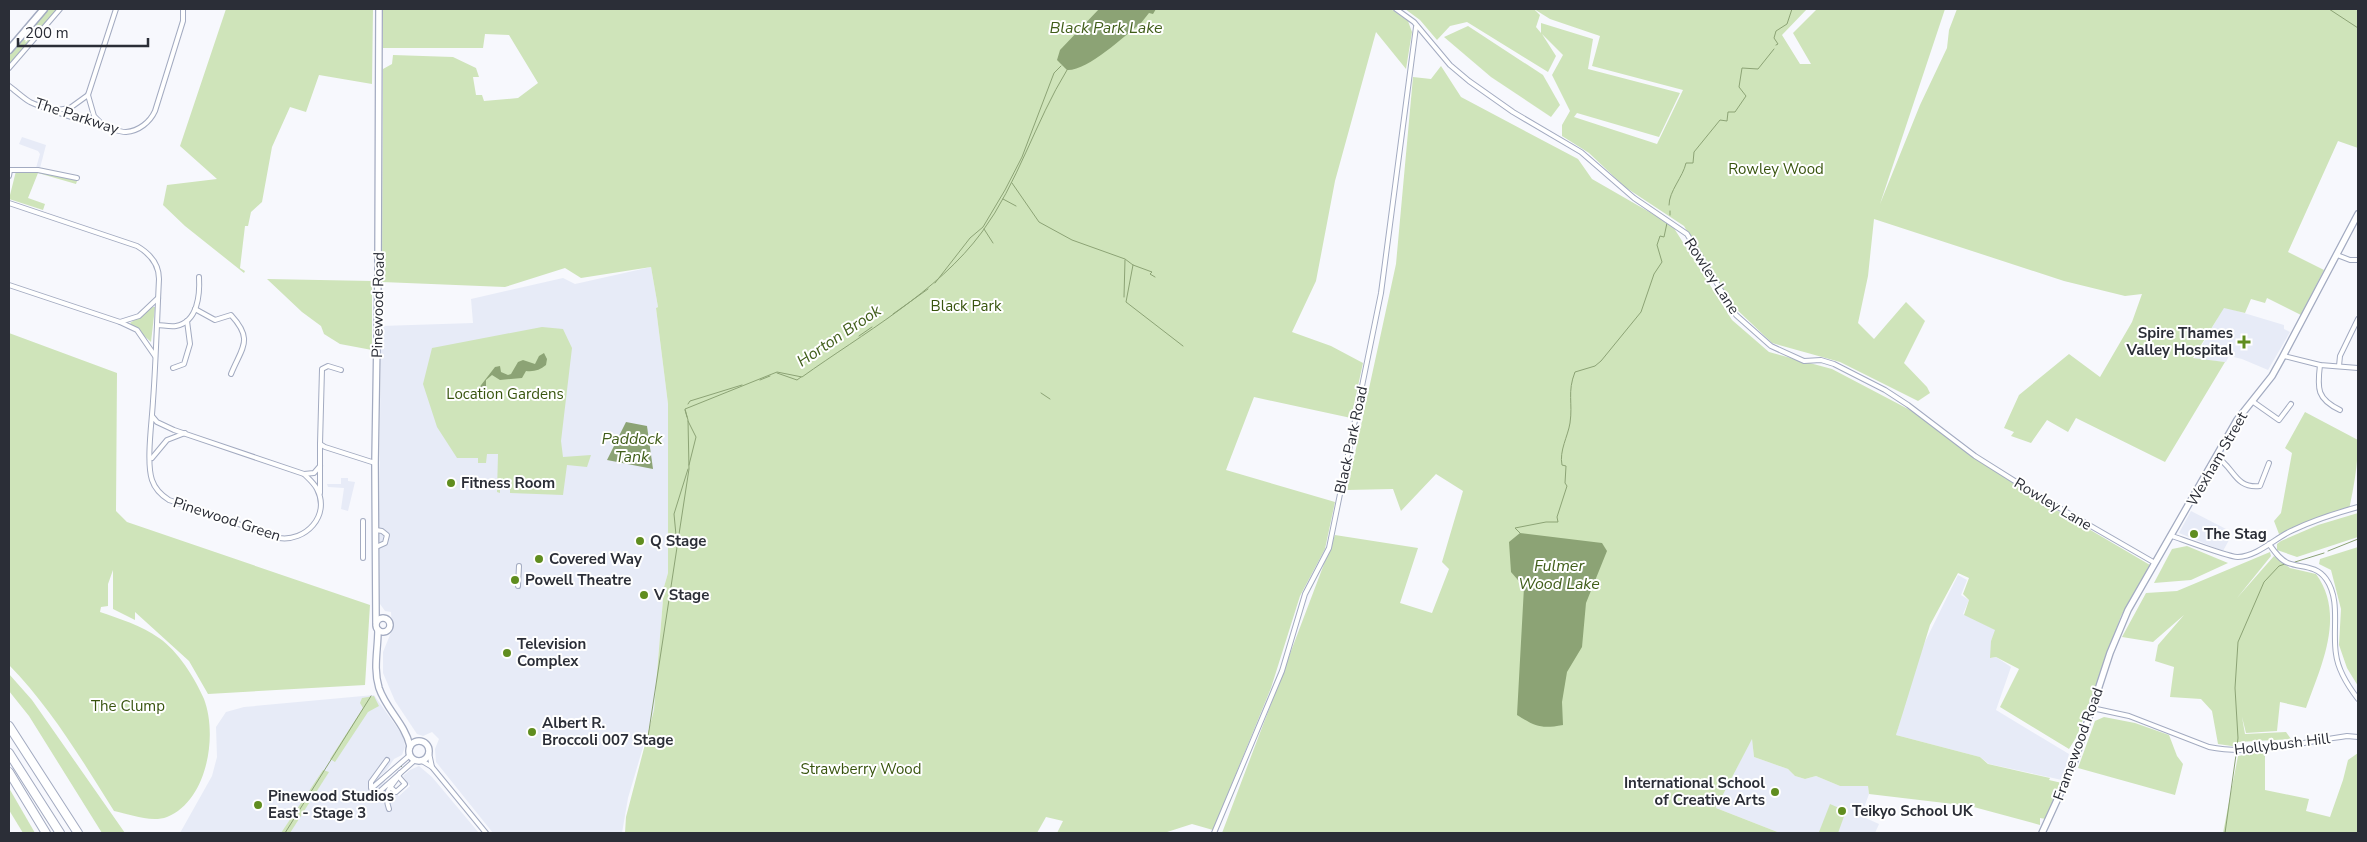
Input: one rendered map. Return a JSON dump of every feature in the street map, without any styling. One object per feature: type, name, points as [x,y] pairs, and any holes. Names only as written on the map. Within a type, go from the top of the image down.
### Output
[{"type":"highway","points":[[9,726],[78,833]]},
{"type":"highway","points":[[9,753],[60,833]]},
{"type":"highway","points":[[9,763],[54,833]]},
{"type":"highway","points":[[9,772],[46,833]]},
{"type":"main road","points":[[9,50],[44,9]]},
{"type":"street","points":[[9,67],[60,9]]},
{"type":"street","points":[[105,127],[94,116],[88,94],[116,9]]},
{"type":"street","name":"The Parkway","points":[[9,86],[28,101],[120,132],[132,131],[142,126],[153,116],[183,20],[183,9]]},
{"type":"street","name":"Pinewood Road","points":[[376,622],[375,463],[378,295],[379,9]]},
{"type":"street","name":"Rowley Lane","points":[[1396,9],[1409,18],[1450,65],[1469,81],[1513,112],[1581,152],[1634,198],[1686,234],[1736,315],[1770,346],[1804,361],[1821,360],[1834,364],[1885,390],[1908,405],[1973,455],[2037,495],[2155,563]]},
{"type":"street","name":"Black Park Road","points":[[1214,833],[1282,671],[1305,594],[1329,548],[1381,293],[1416,27]]},
{"type":"street","points":[[48,108],[56,110],[70,108],[88,94]]},
{"type":"street","points":[[9,176],[9,170],[38,170],[77,178]]},
{"type":"street","name":"Pinewood Green","points":[[9,204],[142,249],[150,256],[156,267],[159,275],[150,460],[152,481],[158,491],[169,500],[279,538],[291,538],[302,535],[310,529],[319,515],[322,369],[328,366],[341,370]]},
{"type":"street","name":"Wexham Street","points":[[2110,654],[2128,610],[2237,420],[2272,376],[2284,356],[2358,214]]},
{"type":"street","points":[[2337,255],[2350,260],[2358,260]]},
{"type":"street","points":[[156,325],[176,326],[187,320],[195,309],[200,294],[199,277]]},
{"type":"street","points":[[9,285],[120,322],[137,330],[155,356]]},
{"type":"street","points":[[120,322],[139,316],[158,298]]},
{"type":"street","points":[[195,309],[214,320],[232,313],[244,330],[245,339],[231,374]]},
{"type":"street","points":[[2339,366],[2340,356],[2358,319]]},
{"type":"street","points":[[173,368],[186,365],[190,344],[187,320]]},
{"type":"street","points":[[2284,356],[2320,365],[2358,368]]},
{"type":"street","points":[[2320,365],[2320,394],[2324,400],[2340,410]]},
{"type":"street","points":[[2252,401],[2279,420],[2291,404]]},
{"type":"street","points":[[152,416],[159,424],[304,474],[314,473],[320,466]]},
{"type":"street","points":[[150,460],[162,444],[185,433]]},
{"type":"street","points":[[320,444],[375,463]]},
{"type":"street","points":[[2216,457],[2225,461],[2233,477],[2255,487],[2260,486],[2263,482],[2269,463]]},
{"type":"street","points":[[304,474],[317,488],[320,496]]},
{"type":"street","points":[[2172,536],[2227,556],[2238,557],[2250,554],[2293,530],[2321,518],[2358,508]]},
{"type":"street","points":[[363,521],[363,558]]},
{"type":"street","points":[[376,530],[382,530],[387,535],[385,543],[376,546]]},
{"type":"street","points":[[363,539],[376,539]]},
{"type":"street","points":[[2269,544],[2287,562],[2312,568],[2326,578],[2334,596],[2333,626],[2336,656],[2344,678],[2358,698]]},
{"type":"street","points":[[518,586],[519,566]]},
{"type":"street","name":"Pinewood Road","points":[[376,601],[383,618]]},
{"type":"street","points":[[376,650],[389,623],[383,618],[376,622],[378,630],[376,650],[380,688],[407,733],[410,755],[371,788],[371,782],[387,760]]},
{"type":"street","points":[[378,630],[382,632],[387,630]]},
{"type":"street","name":"Framewood Road","points":[[2042,833],[2074,763],[2110,654]]},
{"type":"street","name":"Hollybush Hill","points":[[2092,708],[2130,716],[2209,747],[2228,750],[2247,751],[2347,736],[2358,737]]},
{"type":"street","points":[[407,733],[426,744],[432,767]]},
{"type":"street","points":[[410,746],[419,741]]},
{"type":"street","points":[[380,792],[401,771],[429,753]]},
{"type":"street","points":[[410,755],[432,767],[486,833]]},
{"type":"street","points":[[389,809],[386,796],[389,786],[401,771]]},
{"type":"street","points":[[389,786],[396,792],[405,784],[398,776]]},
{"type":"shaded area","points":[[22,137],[46,145],[40,168],[36,168],[40,154],[38,151],[19,144]]},
{"type":"shaded area","points":[[651,267],[658,307],[656,308],[668,404],[668,573],[664,587],[654,710],[628,798],[622,833],[493,833],[436,762],[435,749],[439,739],[432,732],[423,736],[417,734],[395,701],[383,673],[383,652],[392,630],[391,612],[385,611],[380,604],[381,326],[473,323],[471,299],[563,278],[575,284]]},
{"type":"shaded area","name":"Spire Thames Valley Hospital","points":[[2224,307],[2284,325],[2284,329],[2290,332],[2268,370],[2242,359],[2229,356],[2226,362],[2194,359]]},
{"type":"shaded area","points":[[341,478],[348,478],[348,481],[355,482],[348,511],[341,509],[344,488],[328,487],[327,484],[341,484]]},
{"type":"shaded area","points":[[2191,511],[2226,529],[2229,540],[2223,551],[2179,533]]},
{"type":"shaded area","points":[[1958,575],[1967,580],[1961,595],[1969,600],[1963,614],[1996,630],[1991,641],[1991,658],[1996,657],[2011,667],[1996,710],[2069,754],[2062,780],[1989,764],[1980,757],[1896,735],[1919,654]]},
{"type":"shaded area","points":[[374,695],[403,736],[405,747],[402,755],[394,759],[380,776],[386,783],[384,786],[399,796],[410,786],[403,776],[419,766],[432,777],[479,833],[180,833],[212,776],[217,757],[216,727],[226,712],[244,707]]},
{"type":"shaded area","name":"International School of Creative Arts","points":[[1752,738],[1754,757],[1788,769],[1795,776],[1805,779],[1816,776],[1840,786],[1868,786],[1869,794],[1861,816],[1879,824],[1875,833],[1780,833],[1716,808]]},
{"type":"green space","points":[[49,9],[60,9],[9,64],[9,55]]},
{"type":"green space","points":[[226,9],[373,9],[372,84],[319,75],[306,112],[290,107],[272,147],[262,202],[251,212],[248,226],[245,226],[240,268],[245,271],[244,273],[185,226],[163,205],[167,185],[217,179],[180,146]]},
{"type":"green space","name":"Black Park","points":[[383,9],[1391,9],[1408,21],[1412,32],[1406,69],[1376,32],[1335,181],[1316,281],[1292,332],[1331,346],[1363,363],[1351,418],[1254,397],[1226,470],[1335,502],[1325,549],[1300,596],[1271,688],[1213,830],[1192,824],[1164,833],[1057,833],[1063,821],[1046,817],[1037,833],[625,833],[626,817],[654,710],[664,587],[668,573],[668,404],[656,308],[658,307],[651,267],[581,278],[565,268],[505,287],[382,282],[383,69],[392,64],[393,55],[453,57],[476,68],[479,77],[473,77],[476,95],[482,95],[484,101],[518,98],[538,83],[509,35],[485,34],[483,48],[383,48]]},
{"type":"green space","name":"Rowley Wood","points":[[1405,9],[1534,9],[1807,9],[1782,35],[1800,64],[1811,64],[1793,33],[1817,9],[1945,9],[1880,204],[1920,105],[1947,48],[1949,30],[1957,9],[2358,9],[2358,148],[2338,141],[2288,252],[2324,270],[2301,315],[2267,298],[2265,303],[2251,299],[2245,313],[2224,308],[2193,358],[2225,362],[2165,462],[2076,418],[2068,432],[2047,420],[2031,443],[2011,436],[2014,432],[2004,428],[2019,395],[2069,354],[2100,377],[2132,322],[2142,294],[2125,296],[2064,281],[1874,219],[1868,276],[1858,323],[1874,339],[1906,302],[1925,321],[1904,363],[1927,387],[1930,393],[1918,401],[1840,362],[1772,343],[1731,304],[1684,226],[1625,187],[1589,153],[1562,136],[1562,125],[1570,111],[1552,75],[1563,55],[1542,34],[1556,56],[1548,72],[1467,22],[1450,26],[1437,40],[1420,20]],"holes":[[[1534,9],[1550,19],[1600,36],[1592,66],[1683,90],[1657,144],[1574,117],[1577,113],[1659,137],[1680,93],[1588,69],[1593,39],[1541,23],[1541,33],[1536,27],[1540,15]]]},
{"type":"green space","points":[[1468,26],[1543,75],[1560,105],[1551,117],[1491,77],[1444,37]]},
{"type":"green space","points":[[1441,66],[1461,97],[1578,159],[1592,179],[1672,225],[1732,320],[1769,352],[1832,369],[1910,410],[1968,448],[2024,491],[2150,565],[2121,616],[2077,736],[2069,749],[2000,707],[2019,669],[1996,657],[1990,658],[1991,641],[1995,630],[1964,615],[1969,600],[1963,594],[1969,578],[1958,573],[1930,625],[1896,735],[1980,757],[1988,764],[2050,778],[2049,780],[2062,783],[2046,819],[2040,818],[2040,825],[1970,806],[1869,794],[1868,786],[1840,786],[1816,776],[1805,779],[1795,776],[1788,769],[1754,757],[1752,739],[1716,808],[1780,833],[1222,833],[1335,535],[1418,548],[1400,603],[1432,613],[1449,569],[1442,562],[1463,491],[1436,474],[1401,511],[1393,489],[1347,490],[1396,264],[1413,77],[1431,79]]},
{"type":"green space","points":[[32,170],[62,175],[77,181],[76,184],[38,173],[28,198],[45,204],[43,210],[9,199],[16,171]]},
{"type":"green space","points":[[267,279],[372,281],[372,350],[340,344],[324,334],[321,326],[302,312]]},
{"type":"green space","points":[[155,307],[151,342],[130,323]]},
{"type":"green space","name":"Location Gardens","points":[[542,327],[563,329],[572,348],[561,441],[563,457],[591,455],[587,467],[567,465],[563,495],[510,493],[510,487],[505,484],[500,486],[500,493],[497,492],[498,454],[487,454],[486,463],[478,463],[478,458],[457,458],[437,427],[423,384],[432,348]]},
{"type":"green space","name":"The Clump","points":[[9,333],[117,373],[116,511],[127,522],[370,605],[365,685],[208,694],[189,661],[135,612],[135,620],[113,609],[113,570],[108,584],[108,606],[101,607],[100,612],[138,626],[166,643],[179,657],[196,682],[204,699],[208,714],[209,748],[206,766],[200,782],[192,797],[181,809],[161,819],[147,819],[114,811],[52,717],[9,665]]},
{"type":"green space","points":[[2305,412],[2358,440],[2349,510],[2279,534],[2274,521],[2281,513],[2292,453],[2285,448]]},
{"type":"green space","points":[[2358,513],[2358,537],[2297,557],[2277,550],[2277,544],[2281,541],[2318,525]]},
{"type":"green space","points":[[2187,546],[2228,563],[2191,580],[2154,583],[2172,549]]},
{"type":"green space","points":[[2358,547],[2358,686],[2347,668],[2339,645],[2341,609],[2331,570],[2319,564],[2320,559]]},
{"type":"green space","points":[[2270,552],[2271,556],[2237,598],[2274,556],[2290,568],[2316,574],[2325,590],[2329,606],[2330,623],[2324,658],[2306,708],[2280,702],[2277,731],[2246,733],[2242,717],[2245,734],[2286,732],[2291,739],[2238,742],[2238,747],[2218,744],[2212,711],[2201,699],[2170,697],[2174,667],[2155,661],[2158,645],[2184,615],[2153,642],[2122,637],[2146,593],[2177,591]]},
{"type":"green space","points":[[9,674],[32,700],[125,833],[102,833],[29,716],[9,691]]},
{"type":"green space","points":[[374,696],[379,706],[368,712],[335,762],[330,759],[363,708],[360,703],[362,698]]},
{"type":"green space","points":[[2104,717],[2135,723],[2169,735],[2177,756],[2183,764],[2175,795],[2078,768],[2095,721]]},
{"type":"green space","points":[[2265,751],[2265,790],[2309,799],[2306,811],[2330,817],[2348,760],[2358,753],[2357,833],[2223,833],[2238,756]]},
{"type":"green space","points":[[323,770],[329,772],[290,833],[281,833]]},
{"type":"green space","points":[[9,788],[35,833],[23,833],[9,810]]},
{"type":"green space","points":[[1830,804],[1846,811],[1838,833],[1821,833],[1819,832]]},
{"type":"water","name":"Black Park Lake","points":[[1099,9],[1156,9],[1153,14],[1149,13],[1141,23],[1095,59],[1076,69],[1067,70],[1057,60],[1060,50]]},
{"type":"water","points":[[544,353],[547,359],[544,367],[534,371],[526,371],[522,378],[500,380],[492,375],[486,380],[486,394],[480,394],[478,389],[495,367],[500,366],[501,372],[508,375],[511,374],[518,362],[523,360],[535,364],[539,356]]},
{"type":"water","name":"Paddock Tank","points":[[626,422],[647,426],[653,469],[607,460]]},
{"type":"water","name":"Fulmer Wood Lake","points":[[1520,533],[1602,543],[1607,551],[1586,603],[1582,647],[1567,672],[1562,702],[1563,725],[1539,726],[1517,715],[1524,587],[1511,572],[1509,542]]},
{"type":"waterway","points":[[1776,45],[1778,44],[1774,38],[1776,31],[1787,24],[1792,9]]},
{"type":"waterway","points":[[2329,9],[2358,28]]},
{"type":"waterway","points":[[1669,205],[1671,194],[1686,163],[1693,163],[1694,152],[1720,120],[1727,121],[1728,112],[1735,112],[1746,96],[1739,87],[1742,68],[1758,69],[1774,49]]},
{"type":"waterway","name":"Horton Brook","points":[[935,283],[970,238],[983,227],[1005,190],[1022,157],[1054,73],[1061,66]]},
{"type":"waterway","name":"Horton Brook","points":[[648,737],[689,469],[688,420],[685,409],[777,372],[802,377],[898,311],[944,274],[964,254],[995,213],[1045,110],[1067,70]]},
{"type":"waterway","points":[[1012,183],[1039,222],[1072,240],[1125,259],[1133,265],[1152,272],[1150,274],[1155,277]]},
{"type":"waterway","points":[[1003,199],[1016,206]]},
{"type":"waterway","points":[[1520,533],[1515,528],[1546,522],[1558,522],[1557,517],[1567,486],[1565,483],[1566,466],[1562,465],[1561,460],[1570,423],[1571,386],[1575,372],[1595,366],[1601,361],[1641,312],[1654,274],[1662,262],[1657,245],[1660,236],[1664,237],[1667,223]]},
{"type":"waterway","points":[[984,229],[993,243]]},
{"type":"waterway","points":[[1124,297],[1125,260]]},
{"type":"waterway","points":[[1133,265],[1126,302],[1183,346]]},
{"type":"waterway","name":"Horton Brook","points":[[893,314],[928,289]]},
{"type":"waterway","name":"Horton Brook","points":[[859,336],[872,327]]},
{"type":"waterway","name":"Horton Brook","points":[[777,373],[797,380],[801,377]]},
{"type":"waterway","name":"Horton Brook","points":[[760,380],[770,376]]},
{"type":"waterway","name":"Horton Brook","points":[[688,404],[690,401],[742,385]]},
{"type":"waterway","points":[[1041,393],[1050,399]]},
{"type":"waterway","name":"Horton Brook","points":[[685,410],[687,417]]},
{"type":"waterway","points":[[688,421],[696,437],[689,465]]},
{"type":"waterway","points":[[676,535],[674,514],[688,469]]},
{"type":"waterway","points":[[2328,551],[2358,539]]},
{"type":"waterway","points":[[2295,562],[2324,553]]},
{"type":"waterway","points":[[2237,747],[2235,688],[2238,642],[2264,582],[2279,566],[2285,564]]},
{"type":"waterway","points":[[285,833],[371,696]]},
{"type":"waterway","points":[[2225,833],[2236,755]]},
{"type":"place","name":"Spire Thames Valley Hospital","points":[[2244,342]]},
{"type":"place","name":"Fitness Room","points":[[451,483]]},
{"type":"place","name":"The Stag","points":[[2194,534]]},
{"type":"place","name":"Q Stage","points":[[640,541]]},
{"type":"place","name":"Covered Way","points":[[539,559]]},
{"type":"place","name":"Powell Theatre","points":[[515,580]]},
{"type":"place","name":"V Stage","points":[[644,595]]},
{"type":"place","name":"Television Complex","points":[[507,653]]},
{"type":"place","name":"Albert R. Broccoli 007 Stage","points":[[532,732]]},
{"type":"place","name":"International School of Creative Arts","points":[[1775,792]]},
{"type":"place","name":"Pinewood Studios East - Stage 3","points":[[258,805]]},
{"type":"place","name":"Teikyo School UK","points":[[1842,811]]},
{"type":"park label","name":"Strawberry Wood","points":[[861,769]]}]
